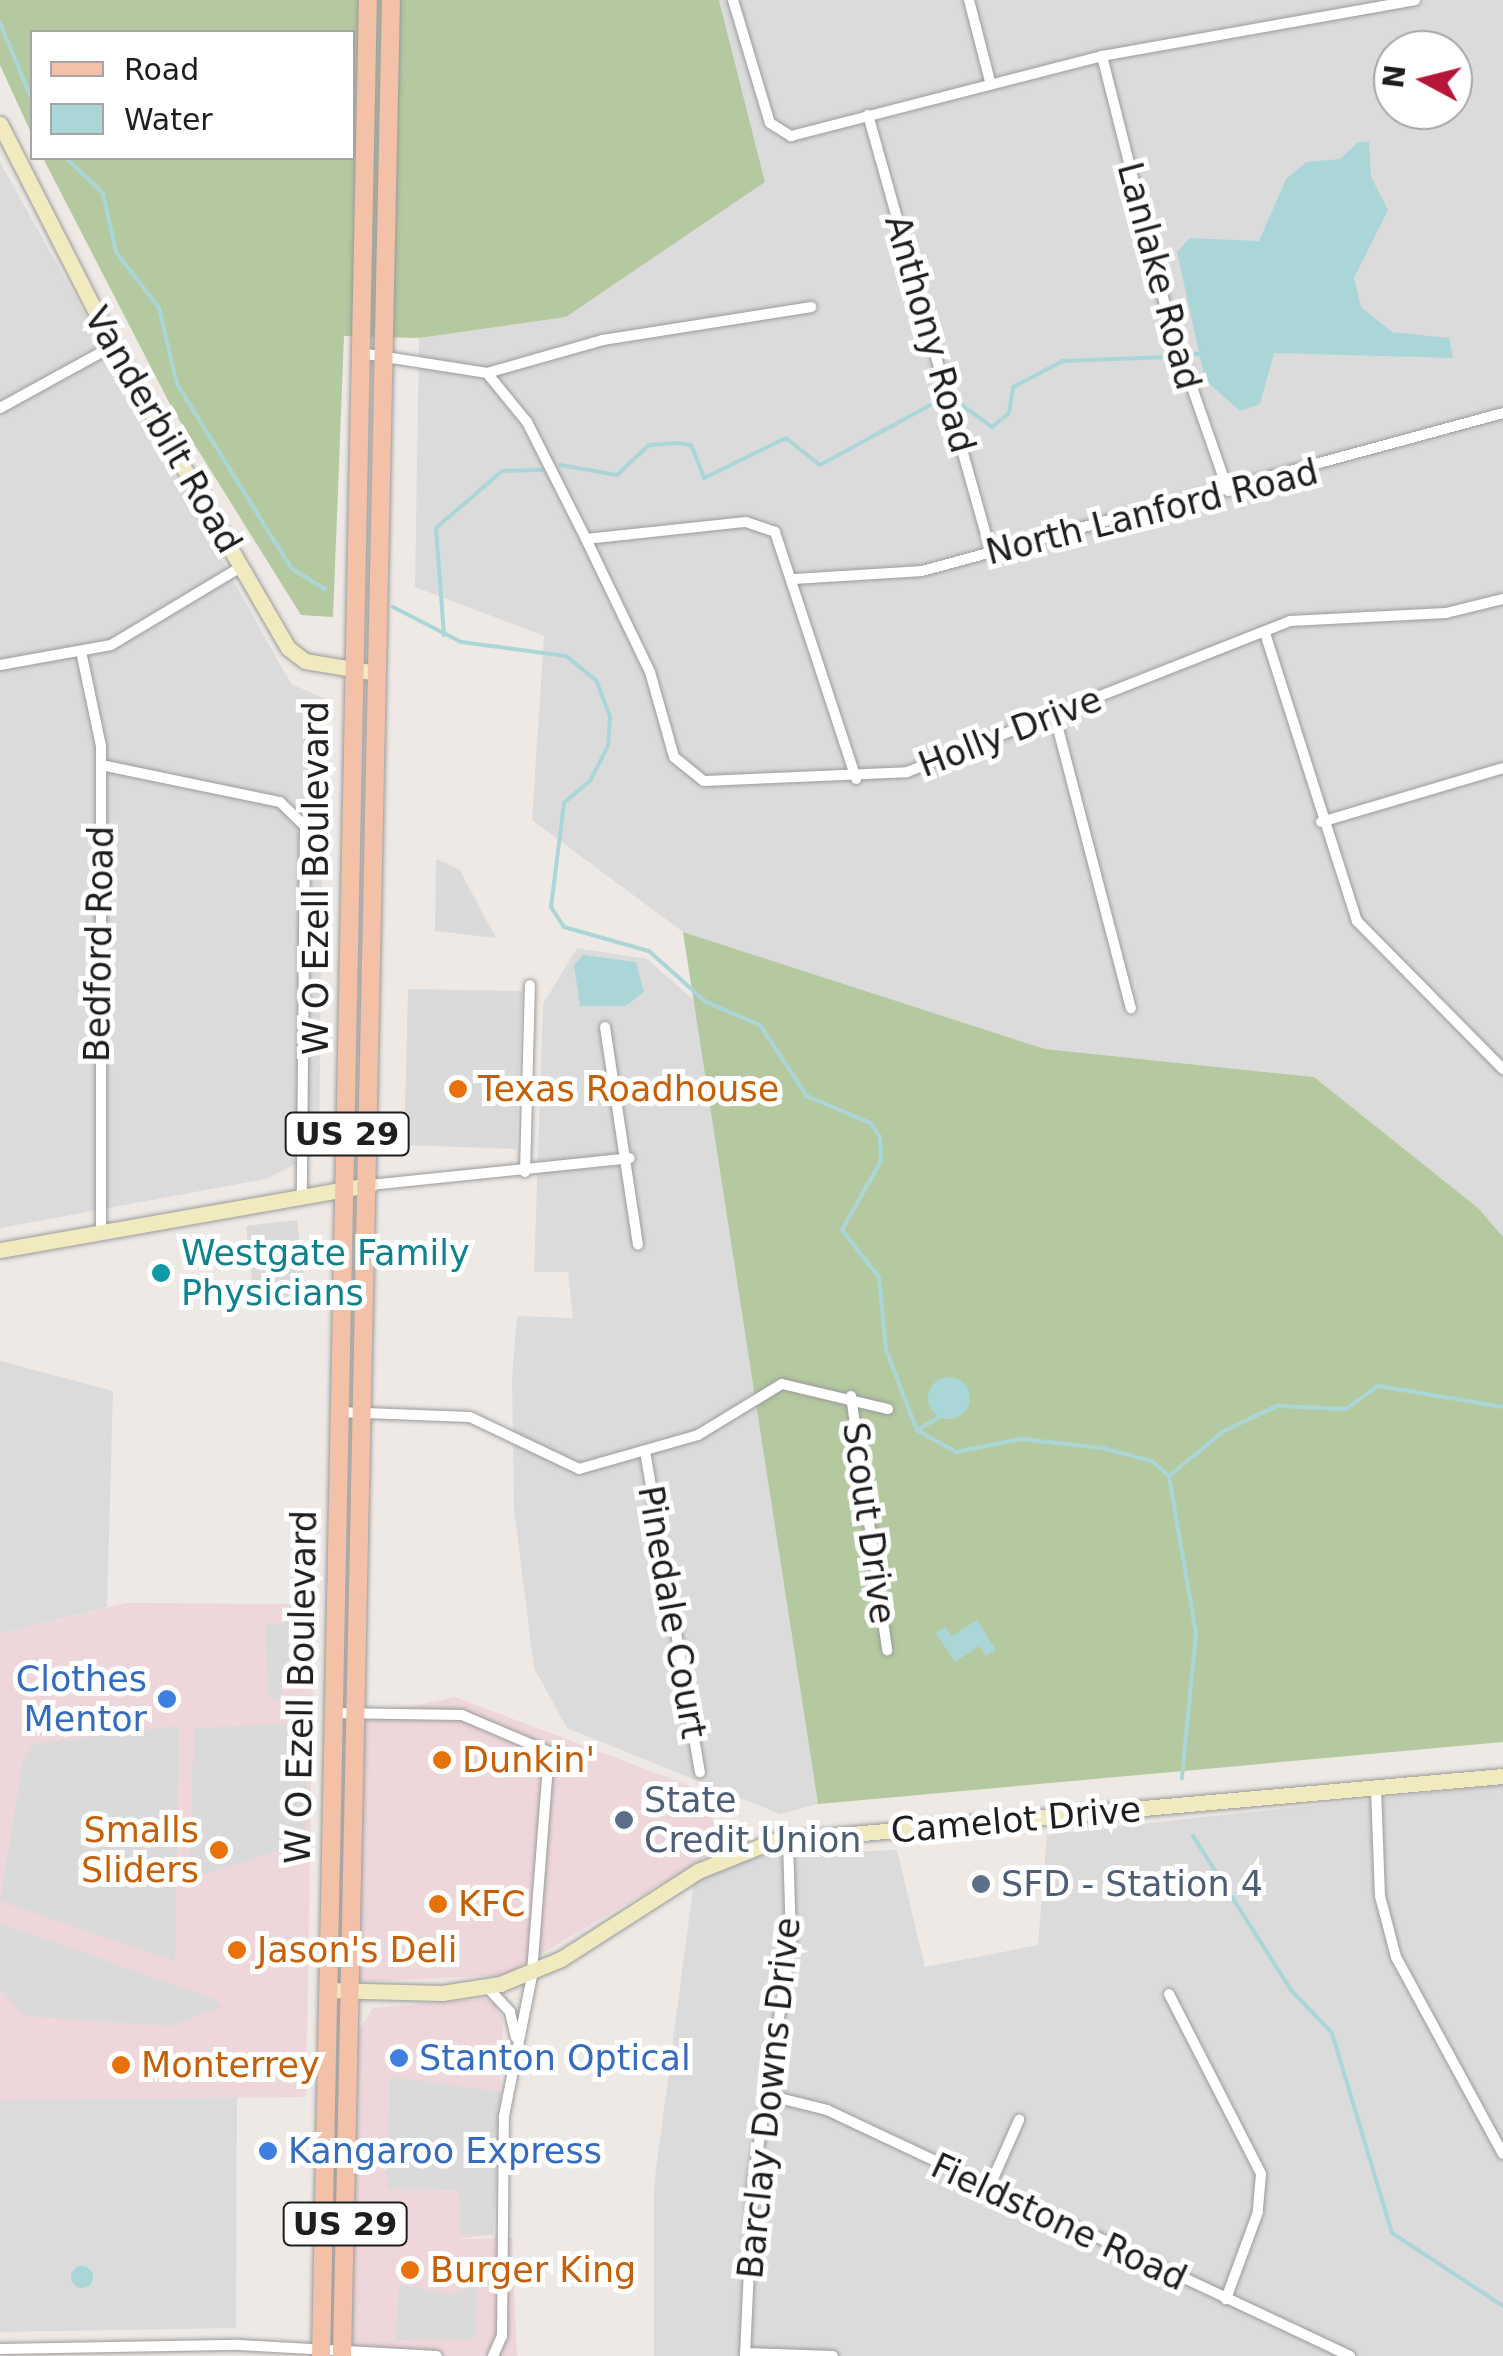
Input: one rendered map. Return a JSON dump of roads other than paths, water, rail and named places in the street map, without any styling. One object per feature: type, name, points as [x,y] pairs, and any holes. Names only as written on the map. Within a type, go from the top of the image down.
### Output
[{"type":"main road","name":"W O Ezell Boulevard","points":[[321,2352],[332,1713],[347,1186],[350,670],[368,0]]},
{"type":"main road","name":"W O Ezell Boulevard","points":[[342,2353],[370,1185],[390,0]]},
{"type":"street","points":[[733,0],[774,128],[791,136],[990,81],[1102,56],[1414,0]]},
{"type":"street","points":[[969,0],[990,81]]},
{"type":"street","name":"Lanlake Road","points":[[1102,56],[1170,324],[1228,491]]},
{"type":"street","name":"Anthony Road","points":[[868,116],[991,553]]},
{"type":"street","name":"Vanderbilt Road","points":[[0,124],[113,346],[293,654],[350,670],[377,673]]},
{"type":"street","points":[[360,353],[384,353],[487,373],[603,340],[810,308]]},
{"type":"street","points":[[0,408],[113,346]]},
{"type":"street","name":"Holly Drive","points":[[487,373],[527,422],[586,539],[686,773],[714,782],[856,779],[908,772],[1316,616],[1421,616],[1503,600]]},
{"type":"street","name":"North Lanford Road","points":[[795,578],[903,575],[1228,491],[1503,413]]},
{"type":"street","points":[[586,539],[756,523],[782,540],[856,779]]},
{"type":"street","points":[[0,665],[82,656],[154,624],[241,567]]},
{"type":"street","points":[[1265,633],[1321,822],[1368,938],[1501,1063]]},
{"type":"street","name":"Bedford Road","points":[[82,656],[101,765],[101,1234]]},
{"type":"street","points":[[1055,716],[1131,1008]]},
{"type":"street","points":[[101,765],[280,802],[305,826],[302,1195]]},
{"type":"street","points":[[1321,822],[1503,768]]},
{"type":"street","points":[[525,1172],[530,985]]},
{"type":"street","points":[[606,1027],[630,1158],[638,1245]]},
{"type":"street","points":[[0,1250],[432,1172],[525,1172],[630,1158]]},
{"type":"street","points":[[339,1412],[362,1409],[479,1419],[570,1468],[645,1451],[708,1430],[769,1387],[851,1396],[888,1409]]},
{"type":"street","name":"Scout Drive","points":[[851,1396],[886,1650]]},
{"type":"street","name":"Pinedale Court","points":[[645,1451],[700,1772]]},
{"type":"street","points":[[332,1713],[462,1715],[549,1752],[533,1972],[516,2038],[502,2156],[502,2336],[493,2356]]},
{"type":"street","name":"Camelot Drive","points":[[327,1990],[487,1987],[533,1972],[698,1871],[788,1839],[1503,1776]]},
{"type":"street","points":[[1376,1788],[1380,1896],[1396,1958],[1503,2154]]},
{"type":"street","name":"Barclay Downs Drive","points":[[745,2354],[766,2095],[791,1942],[788,1839]]},
{"type":"street","points":[[487,1987],[510,2012],[516,2038]]},
{"type":"street","points":[[1169,1994],[1261,2174],[1262,2200],[1226,2299]]},
{"type":"street","name":"Fieldstone Road","points":[[766,2095],[827,2110],[988,2190],[1350,2356]]},
{"type":"street","points":[[988,2190],[1019,2120]]},
{"type":"street","points":[[0,2348],[140,2354],[239,2350],[437,2356]]},
{"type":"street","points":[[745,2354],[833,2356]]},
{"type":"water","points":[[1358,142],[1369,142],[1371,177],[1388,210],[1354,278],[1361,307],[1392,332],[1449,338],[1453,358],[1274,353],[1260,404],[1240,411],[1205,380],[1177,252],[1190,238],[1259,241],[1286,179],[1306,162],[1340,159]]},
{"type":"water","points":[[583,955],[636,962],[644,992],[626,1006],[580,1006],[574,965]]},
{"type":"water","points":[[949,1377],[964,1383],[970,1398],[964,1413],[949,1419],[934,1413],[928,1398],[934,1383]]},
{"type":"water","points":[[977,1620],[996,1650],[986,1656],[979,1646],[955,1662],[936,1633],[945,1627],[952,1636]]},
{"type":"water","points":[[82,2266],[90,2269],[90,2285],[82,2288],[74,2285],[71,2277],[74,2269]]},
{"type":"waterway","points":[[0,23],[30,95]]},
{"type":"waterway","points":[[68,160],[103,193],[116,252],[159,308],[177,384],[291,568],[325,589]]},
{"type":"waterway","points":[[1188,355],[1205,353]]},
{"type":"waterway","points":[[955,400],[992,427],[1009,413],[1013,387],[1063,361],[1169,357]]},
{"type":"waterway","points":[[560,465],[617,475],[649,445],[678,443],[691,445],[704,478],[786,438],[820,465],[936,402]]},
{"type":"waterway","points":[[444,635],[436,528],[502,471],[542,470]]},
{"type":"waterway","points":[[393,607],[461,642],[566,656],[596,680],[610,717],[608,746],[591,780],[564,803],[551,907],[564,927],[649,951],[706,1002],[760,1025],[807,1096],[870,1123],[880,1137],[881,1161],[842,1230],[879,1277],[886,1350],[917,1430],[956,1452],[1021,1439],[1102,1448],[1152,1461],[1169,1476],[1196,1634],[1182,1778]]},
{"type":"waterway","points":[[1169,1476],[1224,1431],[1277,1406],[1346,1409],[1378,1386],[1503,1407]]},
{"type":"waterway","points":[[917,1430],[941,1416]]},
{"type":"waterway","points":[[1193,1836],[1291,1990],[1332,2033],[1392,2233],[1503,2306]]},
{"type":"place","name":"Texas Roadhouse","points":[[458,1089]]},
{"type":"place","name":"Westgate Family Physicians","points":[[161,1273]]},
{"type":"place","name":"Clothes Mentor","points":[[167,1699]]},
{"type":"place","name":"Dunkin'","points":[[442,1760]]},
{"type":"place","name":"State Credit Union","points":[[624,1820]]},
{"type":"place","name":"Smalls Sliders","points":[[219,1850]]},
{"type":"place","name":"SFD - Station 4","points":[[981,1884]]},
{"type":"place","name":"KFC","points":[[438,1904]]},
{"type":"place","name":"Jason's Deli","points":[[237,1950]]},
{"type":"place","name":"Stanton Optical","points":[[399,2058]]},
{"type":"place","name":"Monterrey","points":[[121,2065]]},
{"type":"place","name":"Kangaroo Express","points":[[268,2151]]},
{"type":"place","name":"Burger King","points":[[410,2270]]}]
